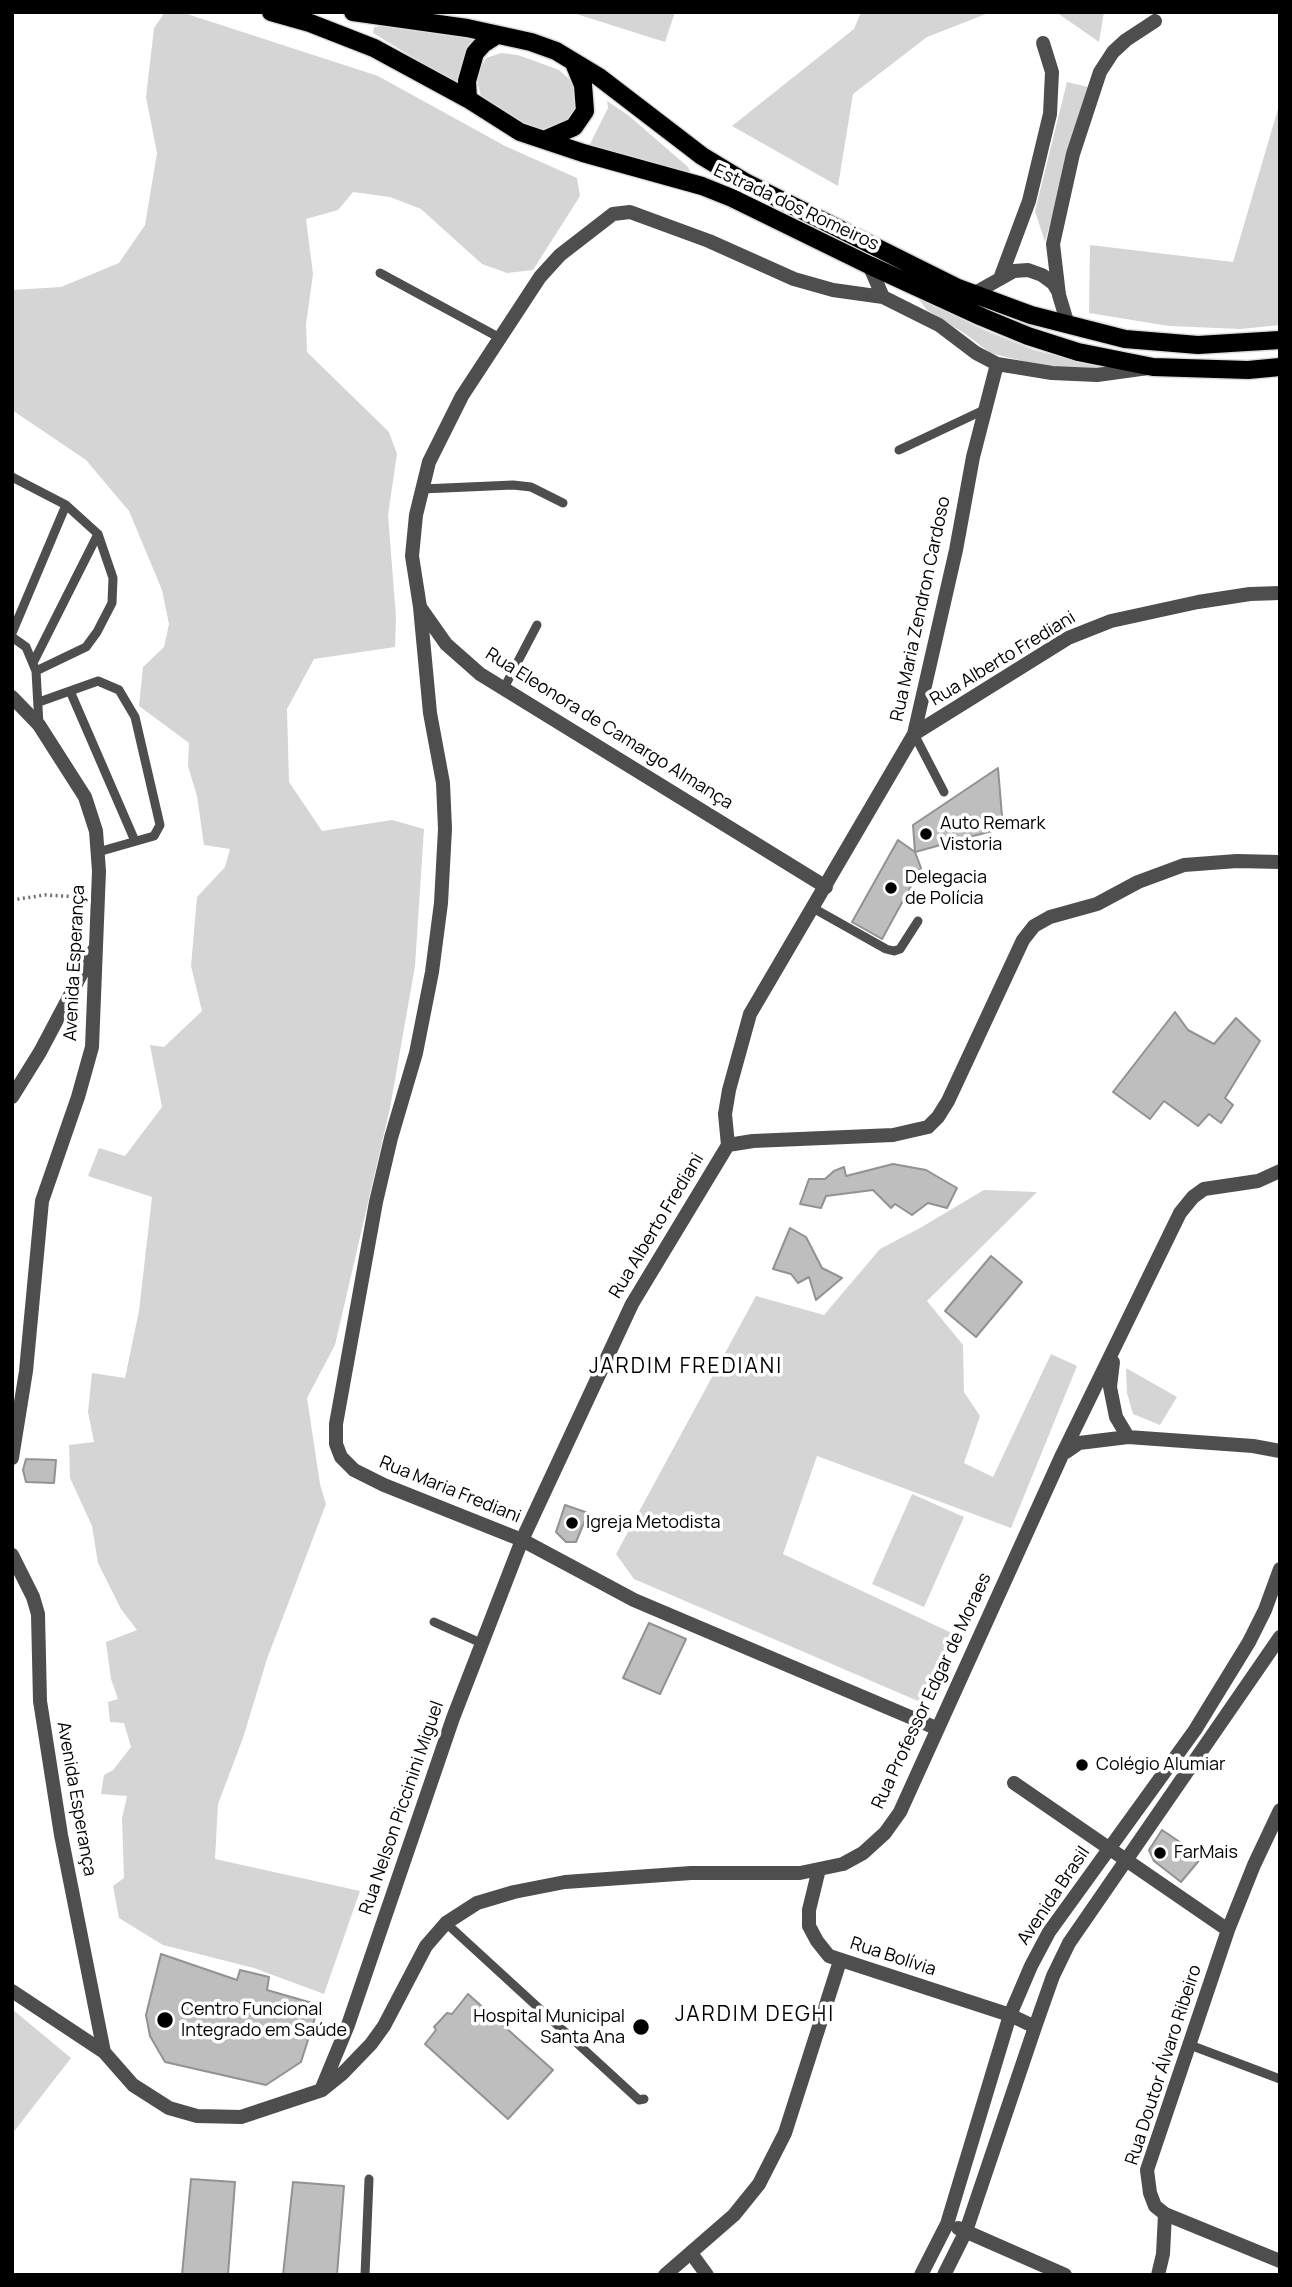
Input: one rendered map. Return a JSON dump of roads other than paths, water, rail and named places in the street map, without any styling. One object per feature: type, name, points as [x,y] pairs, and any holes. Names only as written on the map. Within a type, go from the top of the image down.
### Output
[{"type":"main road","name":"Estrada dos Romeiros","points":[[271,12],[310,23],[374,48],[468,99],[520,132],[702,186],[733,198],[869,265],[1028,336],[1078,352],[1153,367],[1248,370],[1280,367]]},
{"type":"main road","name":"Estrada dos Romeiros","points":[[353,12],[467,28],[531,42],[556,51],[598,77],[702,156],[745,182],[974,294],[1068,325],[1125,339],[1198,345],[1280,340]]},
{"type":"main road","points":[[468,99],[467,81],[475,52],[497,35]]},
{"type":"main road","points":[[544,140],[574,127],[585,111],[583,85],[574,63]]},
{"type":"street","points":[[1059,295],[1053,244],[1073,153],[1100,72],[1120,46],[1155,21]]},
{"type":"street","points":[[1001,276],[1028,201],[1050,114],[1052,72],[1043,43]]},
{"type":"street","name":"Rua Eleonora de Camargo Almança","points":[[826,887],[480,674],[446,644],[419,607],[412,556],[416,515],[429,462],[462,396],[540,276],[560,255],[613,214],[630,212],[661,223],[815,286],[883,297],[939,325],[976,353],[997,364]]},
{"type":"street","points":[[869,265],[883,297]]},
{"type":"street","points":[[974,294],[1001,276],[1028,270],[1053,283],[1068,325]]},
{"type":"street","points":[[997,364],[1052,373],[1097,375],[1153,367]]},
{"type":"street","name":"Rua Maria Zendron Cardoso","points":[[728,1144],[726,1114],[729,1090],[750,1014],[914,734],[956,550],[972,457],[997,364]]},
{"type":"street","name":"Rua Alberto Frediani","points":[[914,734],[1068,638],[1111,621],[1224,598],[1280,593]]},
{"type":"street","name":"Rua Maria Frediani","points":[[419,607],[430,713],[443,783],[445,829],[441,903],[432,972],[416,1053],[391,1138],[376,1202],[336,1424],[336,1444],[341,1457],[354,1470],[384,1485],[522,1540]]},
{"type":"street","name":"Avenida Esperança","points":[[12,697],[39,725],[85,797],[96,831],[98,852],[92,1047],[78,1097],[42,1201],[26,1371],[12,1458]]},
{"type":"street","name":"Rua Alberto Frediani","points":[[522,1540],[632,1304],[728,1144],[893,1135],[928,1127],[948,1101],[1023,940],[1034,926],[1050,917],[1097,904],[1139,882],[1184,865],[1237,861],[1280,862]]},
{"type":"street","points":[[12,1097],[40,1052],[95,949]]},
{"type":"street","name":"Rua Professor Edgar de Moraes","points":[[322,2090],[343,2073],[384,2026],[414,1965],[435,1933],[477,1903],[514,1892],[565,1882],[691,1873],[800,1872],[819,1869],[843,1864],[863,1853],[885,1833],[900,1812],[1062,1455],[1180,1213],[1193,1197],[1204,1189],[1258,1181],[1280,1171]]},
{"type":"street","points":[[1115,1347],[1110,1387],[1116,1417],[1128,1437]]},
{"type":"street","points":[[1062,1455],[1079,1443],[1128,1437],[1253,1446],[1280,1451]]},
{"type":"street","points":[[522,1540],[634,1600],[936,1728]]},
{"type":"street","name":"Rua Nelson Piccinini Miguel","points":[[322,2090],[348,2025],[453,1718],[522,1540]]},
{"type":"street","name":"Avenida Esperança","points":[[12,1555],[33,1597],[38,1614],[40,1701],[61,1835],[104,2052]]},
{"type":"street","name":"Avenida Brasil","points":[[921,2275],[947,2224],[1010,2015],[1031,1966],[1049,1932],[1195,1730],[1249,1642],[1265,1610],[1280,1569]]},
{"type":"street","points":[[944,2275],[966,2231],[1035,2027],[1069,1943],[1280,1637]]},
{"type":"street","points":[[1195,1730],[1208,1743]]},
{"type":"street","points":[[1014,1783],[1228,1930]]},
{"type":"street","name":"Rua Doutor Álvaro Ribeiro","points":[[1165,2214],[1155,2206],[1147,2170],[1228,1930],[1280,1810]]},
{"type":"street","name":"Rua Bolívia","points":[[819,1869],[809,1910],[810,1926],[817,1941],[829,1956],[1010,2015],[1035,2027]]},
{"type":"street","points":[[665,2275],[734,2215],[764,2174],[785,2133],[840,1961]]},
{"type":"street","points":[[12,1991],[104,2052],[133,2085],[169,2108],[197,2116],[241,2117],[322,2090]]},
{"type":"street","points":[[1158,2275],[1163,2254],[1165,2214],[1280,2261]]},
{"type":"street","points":[[947,2224],[1065,2275]]},
{"type":"street","points":[[691,2253],[707,2275]]},
{"type":"lane","points":[[380,273],[500,338]]},
{"type":"lane","points":[[899,450],[986,409]]},
{"type":"lane","points":[[12,477],[66,505],[98,534],[113,578],[113,603],[86,648],[35,667]]},
{"type":"lane","points":[[422,489],[513,485],[531,487],[563,503]]},
{"type":"lane","points":[[39,725],[35,667],[26,647],[12,635],[66,505]]},
{"type":"lane","points":[[35,667],[98,534]]},
{"type":"lane","points":[[504,688],[537,625]]},
{"type":"lane","points":[[39,702],[99,681],[119,690],[135,716],[160,825],[154,836],[98,852]]},
{"type":"lane","points":[[69,691],[135,841]]},
{"type":"lane","points":[[914,734],[944,792]]},
{"type":"lane","points":[[813,908],[894,951],[900,949],[918,921]]},
{"type":"lane","points":[[434,1622],[481,1643]]},
{"type":"lane","points":[[446,1923],[639,2100],[644,2099]]},
{"type":"lane","points":[[1190,2045],[1280,2078]]},
{"type":"lane","points":[[365,2275],[369,2179]]},
{"type":"place","name":"Auto Remark Vistoria","points":[[926,834]]},
{"type":"place","name":"Delegacia de Polícia","points":[[891,888]]},
{"type":"place","name":"Igreja Metodista","points":[[572,1523]]},
{"type":"place","name":"Colégio Alumiar","points":[[1082,1765]]},
{"type":"place","name":"FarMais","points":[[1160,1853]]},
{"type":"place","name":"Centro Funcional Integrado em Saúde","points":[[165,2020]]},
{"type":"place","name":"Hospital Municipal Santa Ana","points":[[641,2027]]},
{"type":"district","name":"JARDIM FREDIANI","points":[[686,1367]]},
{"type":"district","name":"JARDIM DEGHI","points":[[755,2015]]}]
